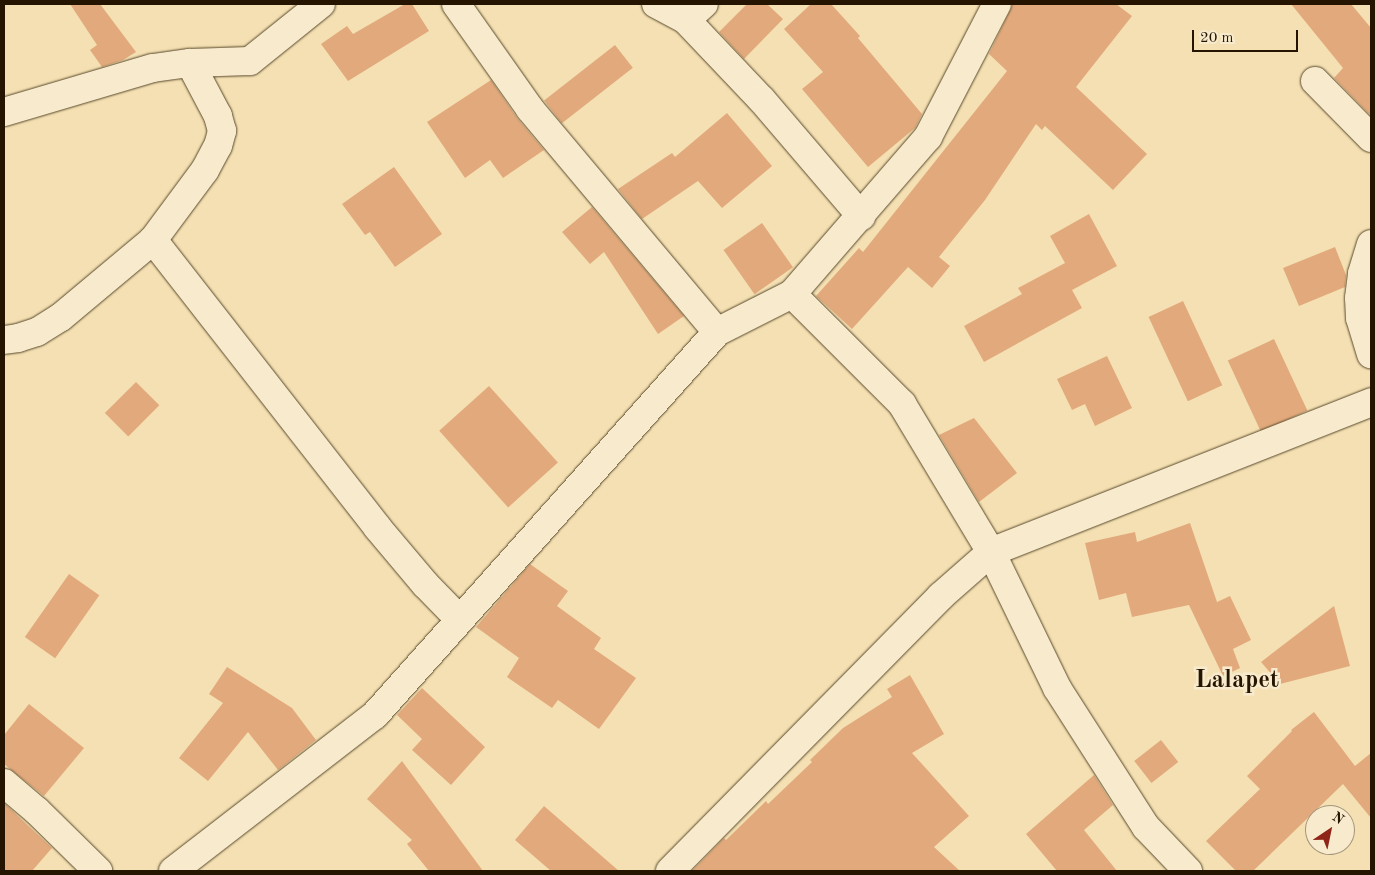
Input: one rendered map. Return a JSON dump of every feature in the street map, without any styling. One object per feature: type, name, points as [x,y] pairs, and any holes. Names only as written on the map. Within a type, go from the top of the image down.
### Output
[{"type":"street","points":[[4,112],[153,68],[190,63],[250,61],[321,4]]},
{"type":"street","points":[[456,4],[530,109],[717,332]]},
{"type":"street","points":[[656,4],[695,12],[762,100],[860,216]]},
{"type":"street","points":[[173,871],[375,715],[717,332],[792,294],[928,137],[997,4]]},
{"type":"street","points":[[4,340],[37,332],[61,317],[153,240],[205,170],[218,146],[222,131],[218,116],[190,63]]},
{"type":"street","points":[[1315,81],[1371,138]]},
{"type":"street","points":[[153,240],[377,528],[425,584],[460,620]]},
{"type":"street","points":[[1371,244],[1362,274],[1358,298],[1360,318],[1371,354]]},
{"type":"street","points":[[792,294],[902,404],[991,552],[1057,688],[1146,827],[1188,871]]},
{"type":"street","points":[[670,871],[941,596],[991,552],[1371,402]]},
{"type":"street","points":[[4,783],[37,811],[98,871]]},
{"type":"building","points":[[70,4],[100,4],[136,52],[123,60],[102,67],[90,50],[97,45]]},
{"type":"building","points":[[405,4],[412,4],[429,31],[348,81],[321,44],[347,26],[353,34]]},
{"type":"building","points":[[747,4],[767,4],[783,19],[744,59],[719,32]]},
{"type":"building","points":[[811,4],[831,4],[860,36],[858,38],[922,114],[915,128],[868,167],[802,89],[823,72],[784,29]]},
{"type":"building","points":[[1013,4],[1116,4],[1132,16],[1076,87],[1147,154],[1113,190],[1045,126],[1042,130],[1036,124],[985,200],[939,257],[950,266],[932,288],[908,267],[852,329],[816,296],[859,248],[863,252],[1007,71],[989,54]]},
{"type":"building","points":[[1291,4],[1351,4],[1371,28],[1371,116],[1334,78],[1343,68]]},
{"type":"building","points":[[615,45],[633,68],[562,123],[544,100]]},
{"type":"building","points":[[491,80],[517,118],[544,150],[503,178],[490,160],[465,178],[427,122]]},
{"type":"building","points":[[727,113],[772,166],[722,208],[698,181],[642,219],[618,189],[672,153],[675,157]]},
{"type":"building","points":[[394,167],[442,234],[395,267],[370,232],[365,235],[342,204]]},
{"type":"building","points":[[592,207],[684,316],[658,334],[604,252],[590,264],[562,232]]},
{"type":"building","points":[[1089,214],[1117,266],[1072,290],[1082,308],[984,362],[964,326],[1022,294],[1018,288],[1065,263],[1050,236]]},
{"type":"building","points":[[762,223],[793,267],[754,294],[723,250]]},
{"type":"building","points":[[1335,247],[1346,275],[1345,287],[1299,306],[1283,268]]},
{"type":"building","points":[[1183,301],[1222,385],[1188,401],[1149,317]]},
{"type":"building","points":[[1274,339],[1307,411],[1261,432],[1228,361]]},
{"type":"building","points":[[1107,356],[1132,408],[1095,426],[1085,404],[1072,410],[1057,379]]},
{"type":"building","points":[[136,382],[159,405],[128,436],[105,413]]},
{"type":"building","points":[[489,386],[558,463],[508,507],[439,431]]},
{"type":"building","points":[[974,418],[1017,473],[979,502],[939,435]]},
{"type":"building","points":[[1190,523],[1217,602],[1230,596],[1251,640],[1233,649],[1240,668],[1223,676],[1189,605],[1132,617],[1126,593],[1099,600],[1085,543],[1135,532],[1137,542]]},
{"type":"building","points":[[530,564],[568,591],[557,606],[601,638],[594,649],[636,678],[599,729],[558,700],[552,708],[507,677],[519,658],[476,627]]},
{"type":"building","points":[[69,574],[99,595],[55,658],[25,637]]},
{"type":"building","points":[[1334,606],[1350,666],[1280,684],[1261,662]]},
{"type":"building","points":[[227,667],[292,708],[316,740],[278,770],[248,732],[208,781],[179,758],[223,703],[209,694]]},
{"type":"building","points":[[910,675],[944,734],[912,753],[969,816],[934,847],[960,871],[692,871],[724,838],[726,840],[766,801],[768,804],[812,762],[810,760],[843,728],[892,697],[887,689]]},
{"type":"building","points":[[422,688],[485,747],[451,785],[412,750],[422,739],[397,715]]},
{"type":"building","points":[[29,704],[84,748],[44,796],[4,764],[4,735]]},
{"type":"building","points":[[1314,712],[1355,766],[1371,753],[1371,818],[1343,784],[1321,805],[1305,805],[1305,821],[1253,871],[1236,871],[1206,841],[1260,789],[1247,776],[1291,730]]},
{"type":"building","points":[[1161,740],[1178,762],[1151,783],[1134,761]]},
{"type":"building","points":[[402,761],[483,871],[429,871],[407,844],[412,840],[367,799]]},
{"type":"building","points":[[1094,775],[1113,805],[1084,830],[1117,871],[1057,871],[1026,834]]},
{"type":"building","points":[[4,803],[52,848],[32,871],[4,871]]},
{"type":"building","points":[[544,806],[619,871],[551,871],[515,840]]},
{"type":"district","name":"Lalapet","points":[[1237,681]]}]
